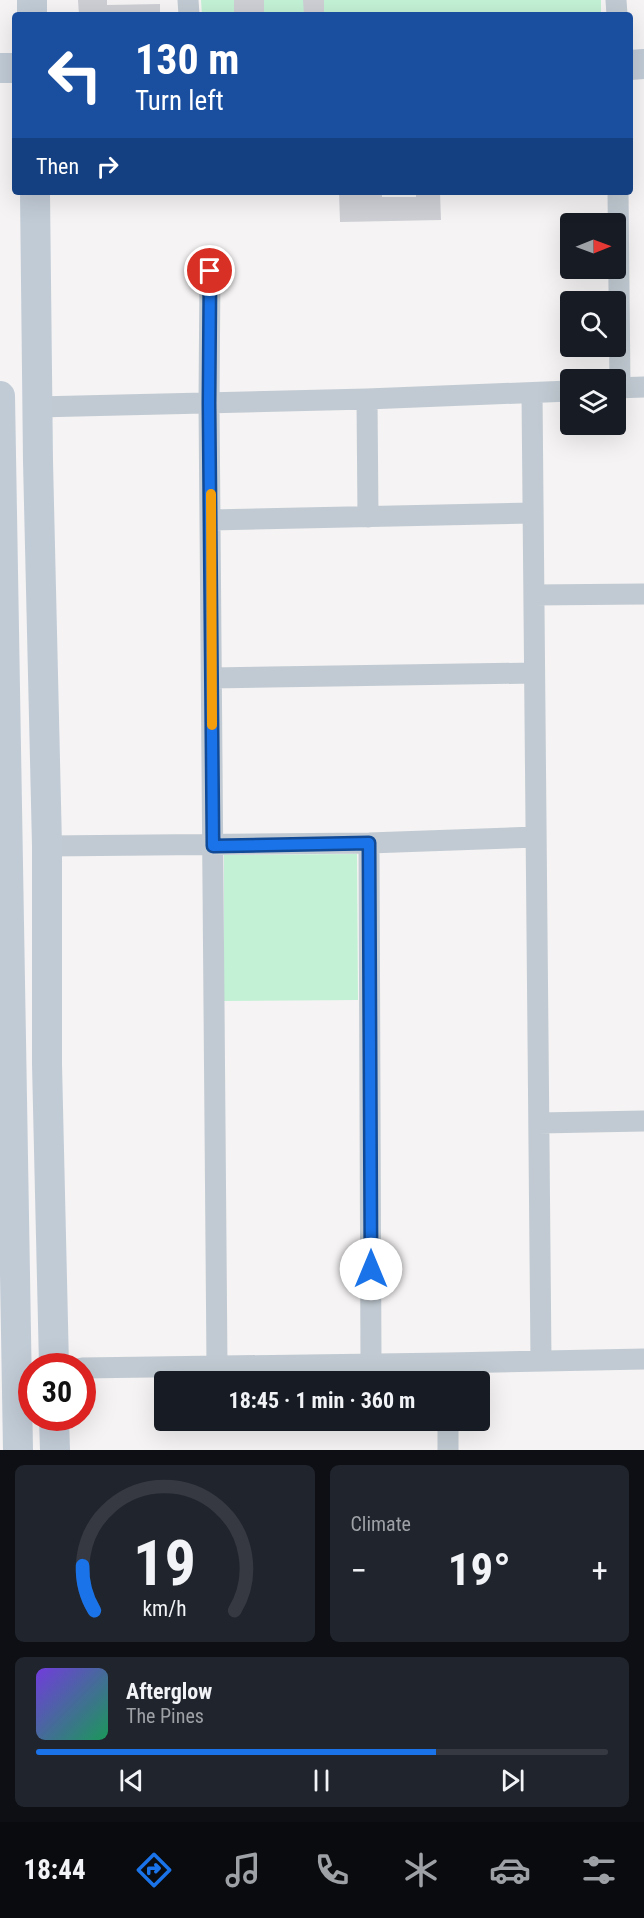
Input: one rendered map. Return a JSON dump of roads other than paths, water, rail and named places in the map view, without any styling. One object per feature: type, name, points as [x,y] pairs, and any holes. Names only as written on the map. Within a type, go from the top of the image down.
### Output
[{"type":"main road","points":[[35,195],[54,1353]]},
{"type":"main road","points":[[0,396],[6,1065],[18,1450]]},
{"type":"main road","points":[[54,1431],[55,1450]]},
{"type":"street","points":[[618,195],[618,369]]},
{"type":"street","points":[[210,271],[209,403],[217,1366]]},
{"type":"street","points":[[626,388],[644,387]]},
{"type":"street","points":[[37,407],[560,392]]},
{"type":"street","points":[[532,393],[541,1360]]},
{"type":"street","points":[[367,399],[368,517]]},
{"type":"street","points":[[0,462],[38,461]]},
{"type":"street","points":[[211,519],[533,513]]},
{"type":"street","points":[[534,595],[644,594]]},
{"type":"street","points":[[212,678],[534,673]]},
{"type":"street","points":[[46,846],[213,846],[536,837]]},
{"type":"street","points":[[369,843],[371,1364]]},
{"type":"street","points":[[6,1065],[48,1064]]},
{"type":"street","points":[[539,1124],[644,1121]]},
{"type":"street","points":[[455,1371],[541,1360],[644,1359]]},
{"type":"street","points":[[96,1368],[371,1364],[438,1371]]},
{"type":"street","points":[[448,1431],[448,1450]]}]
